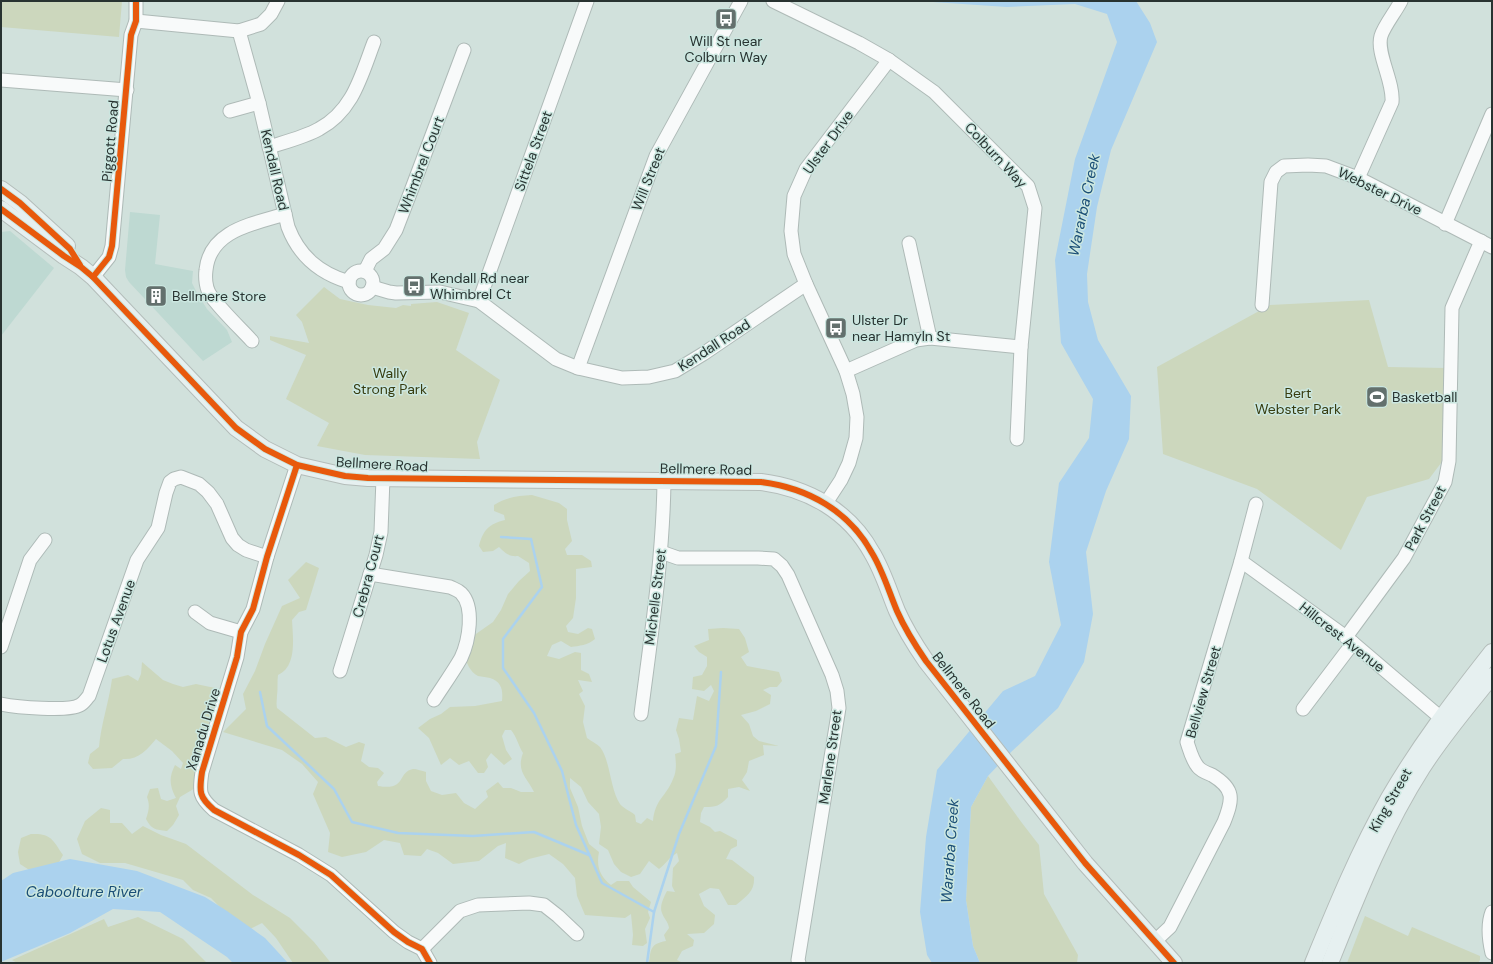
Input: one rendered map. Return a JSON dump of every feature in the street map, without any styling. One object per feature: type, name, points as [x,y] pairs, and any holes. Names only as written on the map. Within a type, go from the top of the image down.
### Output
[{"type":"main road","name":"Bellmere Road","points":[[1,189],[70,248],[87,272],[236,428],[266,449],[297,465],[345,476],[383,478],[761,482],[778,484],[799,491],[826,503],[859,533],[872,552],[908,634],[926,661],[1086,863],[1174,963]]},
{"type":"main road","name":"Bellmere Road","points":[[3,212],[87,272]]},
{"type":"main road","name":"King Street","points":[[1312,963],[1340,897],[1373,828],[1400,780],[1441,718],[1492,652]]},
{"type":"main road","name":"King Street","points":[[1330,963],[1369,867],[1387,828],[1423,767],[1441,740],[1492,676]]},
{"type":"street","name":"Piggott Road","points":[[87,272],[108,257],[112,246],[131,35],[136,21],[136,1]]},
{"type":"street","points":[[136,21],[239,31],[261,24],[271,14],[278,1]]},
{"type":"street","name":"Sittela Street","points":[[479,301],[587,1]]},
{"type":"street","name":"Will Street","points":[[578,368],[656,156],[741,1]]},
{"type":"street","name":"Colburn Way","points":[[773,1],[889,60],[934,92],[1028,186],[1035,208],[1021,347],[1017,439]]},
{"type":"street","points":[[1358,178],[1392,102],[1393,92],[1380,48],[1381,36],[1401,1]]},
{"type":"street","name":"Kendall Road","points":[[239,31],[259,103],[288,227],[293,240],[306,258],[326,273],[349,282]]},
{"type":"street","points":[[269,147],[319,129],[339,115],[354,93],[374,42]]},
{"type":"street","name":"Whimbrel Court","points":[[365,271],[370,259],[384,249],[396,230],[464,50]]},
{"type":"street","name":"Ulster Drive","points":[[826,503],[841,480],[849,463],[856,438],[857,417],[853,394],[846,371],[806,284],[794,254],[791,231],[794,196],[806,169],[889,60]]},
{"type":"street","points":[[1,80],[127,90]]},
{"type":"street","points":[[230,111],[259,103]]},
{"type":"street","points":[[1445,224],[1492,114]]},
{"type":"street","name":"Webster Drive","points":[[1262,305],[1271,182],[1276,172],[1284,166],[1326,166],[1358,178],[1445,224],[1487,244]]},
{"type":"street","points":[[252,341],[210,295],[205,278],[207,259],[218,241],[239,228],[285,214]]},
{"type":"street","points":[[909,243],[930,338]]},
{"type":"street","name":"Park Street","points":[[1303,709],[1404,558],[1445,482],[1449,461],[1452,308],[1487,244]]},
{"type":"street","points":[[365,271],[372,278],[372,287],[368,293],[358,295],[352,291],[349,282],[351,276],[356,272],[365,271]]},
{"type":"street","name":"Kendall Road","points":[[372,287],[396,293],[440,292],[479,301],[556,359],[578,368],[622,378],[649,377],[675,371],[703,354],[806,284]]},
{"type":"street","points":[[846,371],[916,340],[930,338],[1021,347]]},
{"type":"street","name":"Xanadu Drive","points":[[297,465],[267,556],[252,609],[241,632],[237,657],[202,772],[200,787],[204,801],[214,810],[299,855],[331,875],[394,932],[408,942],[422,949]]},
{"type":"street","name":"Lotus Avenue","points":[[1,704],[12,706],[70,708],[81,704],[89,696],[137,560],[158,528],[166,493],[170,482],[174,479],[181,477],[199,484],[208,492],[217,504],[232,538],[238,545],[246,550],[267,556]]},
{"type":"street","name":"Crebra Court","points":[[340,671],[376,555],[381,532],[383,478]]},
{"type":"street","name":"Michelle Street","points":[[641,714],[661,552],[664,516],[664,481]]},
{"type":"street","name":"Bellview Street","points":[[1155,941],[1170,927],[1230,808],[1231,801],[1229,791],[1223,782],[1199,768],[1191,756],[1187,742],[1256,504]]},
{"type":"street","points":[[1,647],[30,560],[45,540]]},
{"type":"street","name":"Marlene Street","points":[[661,552],[678,558],[774,559],[782,566],[788,575],[832,675],[837,691],[839,708],[799,963]]},
{"type":"street","name":"Hillcrest Avenue","points":[[1241,560],[1349,640],[1441,718]]},
{"type":"street","points":[[370,574],[450,587],[461,592],[467,602],[470,625],[461,657],[434,700]]},
{"type":"street","points":[[195,612],[210,623],[241,632]]},
{"type":"street","points":[[430,963],[422,949],[460,911],[478,905],[529,903],[544,906],[558,916],[577,934]]},
{"type":"street","points":[[1492,912],[1489,920],[1489,941],[1492,954]]},
{"type":"shaded area","points":[[130,212],[160,215],[155,264],[193,271],[192,283],[197,293],[207,309],[227,330],[232,342],[203,361],[126,277],[125,270]]},
{"type":"shaded area","points":[[10,231],[54,268],[1,336],[1,232]]},
{"type":"green space","points":[[1,1],[122,1],[119,37],[1,27]]},
{"type":"green space","name":"Wally Strong Park","points":[[324,287],[340,299],[368,305],[396,308],[403,305],[411,306],[411,304],[437,302],[469,313],[456,350],[500,380],[477,442],[480,459],[365,455],[317,446],[329,423],[286,399],[306,355],[270,340],[270,336],[309,343],[302,322],[296,315]]},
{"type":"green space","name":"Bert Webster Park","points":[[1369,300],[1388,367],[1446,368],[1444,459],[1429,479],[1367,497],[1341,550],[1257,489],[1163,454],[1157,367],[1270,305]]},
{"type":"green space","points":[[532,495],[559,503],[567,509],[567,520],[572,541],[565,549],[567,555],[582,555],[591,561],[592,567],[576,569],[576,598],[573,618],[566,626],[568,632],[578,634],[588,628],[592,629],[595,639],[580,646],[571,647],[561,641],[552,645],[547,656],[559,659],[575,652],[581,653],[581,670],[589,674],[592,682],[578,680],[583,691],[579,694],[585,706],[583,722],[587,738],[599,746],[603,752],[617,798],[621,805],[635,815],[636,822],[641,824],[647,818],[653,821],[658,803],[674,776],[676,766],[675,754],[681,752],[676,730],[679,718],[693,720],[697,696],[709,701],[714,691],[711,685],[704,691],[692,689],[693,677],[702,675],[707,666],[707,657],[699,652],[694,646],[709,640],[708,629],[739,629],[745,638],[749,652],[741,657],[747,666],[779,672],[782,681],[777,687],[770,687],[763,690],[771,695],[770,704],[756,711],[741,715],[749,724],[753,736],[759,741],[779,746],[763,745],[764,755],[749,761],[747,772],[742,780],[750,791],[739,787],[728,789],[728,797],[723,802],[715,806],[704,807],[701,813],[700,822],[710,827],[715,832],[720,831],[737,840],[737,846],[731,849],[726,859],[732,860],[754,877],[752,890],[736,905],[728,905],[719,889],[710,888],[699,894],[704,906],[715,915],[714,924],[704,933],[687,934],[694,940],[693,946],[682,951],[677,960],[683,963],[649,963],[652,948],[661,942],[666,941],[664,935],[669,928],[662,913],[661,907],[667,891],[675,892],[672,886],[673,868],[679,861],[677,853],[659,869],[649,861],[640,874],[631,877],[621,872],[614,864],[608,850],[599,844],[601,827],[599,814],[588,802],[581,787],[570,778],[570,788],[578,807],[582,826],[589,844],[599,852],[598,862],[602,875],[611,885],[617,881],[629,881],[633,887],[651,902],[648,912],[650,918],[645,929],[647,943],[643,946],[632,945],[633,935],[631,914],[625,918],[585,915],[577,896],[575,878],[563,864],[549,854],[529,859],[519,864],[505,858],[506,843],[498,846],[479,861],[453,864],[438,853],[427,849],[421,856],[404,855],[400,843],[384,840],[366,852],[342,857],[328,852],[330,833],[313,794],[318,782],[302,764],[282,750],[223,732],[246,709],[243,694],[255,671],[282,606],[300,598],[288,580],[306,562],[319,568],[306,610],[299,612],[292,620],[293,643],[291,659],[284,671],[278,675],[277,708],[315,738],[326,737],[346,747],[359,742],[365,744],[361,761],[369,767],[378,768],[384,773],[377,782],[378,786],[387,787],[398,784],[408,771],[413,769],[418,770],[426,772],[426,781],[431,791],[442,795],[456,793],[464,803],[475,809],[488,797],[486,791],[498,782],[503,788],[511,788],[521,792],[534,792],[523,774],[521,760],[523,753],[515,735],[511,730],[505,730],[502,736],[506,750],[512,759],[504,765],[491,753],[486,760],[488,767],[484,773],[478,773],[469,761],[459,765],[450,758],[441,765],[429,738],[418,728],[450,707],[475,706],[502,701],[502,690],[499,684],[490,678],[475,674],[469,667],[464,656],[473,636],[493,622],[501,610],[508,594],[530,571],[529,563],[518,556],[507,554],[499,547],[493,551],[483,552],[479,546],[482,536],[488,528],[505,520],[504,515],[494,511],[494,505],[517,496]]},
{"type":"green space","points":[[142,662],[163,680],[173,684],[183,687],[196,684],[215,688],[220,701],[207,729],[209,744],[197,787],[180,797],[176,806],[179,815],[167,831],[154,828],[146,819],[149,808],[147,797],[150,789],[158,788],[161,799],[167,801],[176,798],[171,785],[171,777],[175,765],[181,769],[183,763],[172,751],[156,739],[142,754],[133,758],[123,759],[112,768],[93,769],[88,763],[90,754],[99,747],[101,730],[112,679],[128,675],[138,681],[141,674]]},
{"type":"green space","points":[[988,776],[1039,845],[1044,894],[1078,955],[1077,963],[980,963],[973,946],[966,900],[971,807]]},
{"type":"green space","points":[[101,808],[110,810],[110,823],[122,823],[132,834],[143,826],[161,835],[186,844],[253,895],[290,918],[314,942],[331,963],[293,963],[276,938],[262,923],[244,932],[211,898],[193,890],[183,880],[125,863],[100,863],[82,854],[77,839],[85,821]]},
{"type":"green space","points":[[31,834],[43,835],[51,838],[63,855],[58,864],[34,873],[20,864],[18,852],[21,838]]},
{"type":"green space","points":[[1365,916],[1408,936],[1412,927],[1480,956],[1480,960],[1478,963],[1347,963]]},
{"type":"green space","points":[[138,917],[183,939],[207,963],[17,963],[12,960],[104,919],[108,927]]},
{"type":"water","name":"Wararba Creek","points":[[918,1],[1136,1],[1150,23],[1157,42],[1111,150],[1097,207],[1087,274],[1088,302],[1098,340],[1131,396],[1129,439],[1106,491],[1086,552],[1093,614],[1084,662],[1058,708],[988,776],[971,807],[966,900],[973,946],[980,963],[932,963],[927,955],[920,912],[926,837],[937,770],[1003,691],[1035,676],[1061,625],[1049,562],[1059,483],[1089,438],[1093,399],[1061,343],[1055,260],[1075,159],[1117,42],[1107,14],[1075,4],[1007,7]]},
{"type":"water","name":"Caboolture River","points":[[70,859],[137,871],[205,897],[265,938],[288,963],[233,963],[227,957],[160,912],[113,909],[70,933],[1,962],[1,881],[13,873]]},
{"type":"waterway","points":[[501,537],[531,539],[542,587],[503,639],[503,668],[534,713],[562,771],[576,825],[602,883],[654,912]]},
{"type":"waterway","points":[[647,963],[654,912],[679,834],[716,746],[721,672]]},
{"type":"waterway","points":[[260,692],[267,726],[334,789],[352,822],[398,833],[473,836],[534,832],[589,855]]},
{"type":"cycle path","points":[[93,277],[109,257],[112,246],[131,35],[136,21],[136,1]]},
{"type":"cycle path","points":[[1,189],[20,203],[70,249],[80,265]]},
{"type":"cycle path","points":[[1,209],[93,277],[236,428],[265,449],[297,465],[345,476],[368,478],[761,482],[795,490],[826,504],[852,525],[863,538],[886,582],[903,624],[926,661],[1085,863],[1174,963]]},
{"type":"cycle path","points":[[297,465],[267,557],[253,609],[241,632],[237,657],[202,772],[200,785],[201,794],[205,801],[214,810],[299,855],[331,875],[394,932],[408,942],[422,949],[430,963]]},
{"type":"place","name":"Will St near Colburn Way","points":[[726,19]]},
{"type":"place","name":"Kendall Rd near Whimbrel Ct","points":[[414,286]]},
{"type":"place","name":"Bellmere Store","points":[[156,296]]},
{"type":"place","name":"Ulster Dr near Hamyln St","points":[[836,328]]},
{"type":"place","name":"Basketball","points":[[1377,397]]}]
